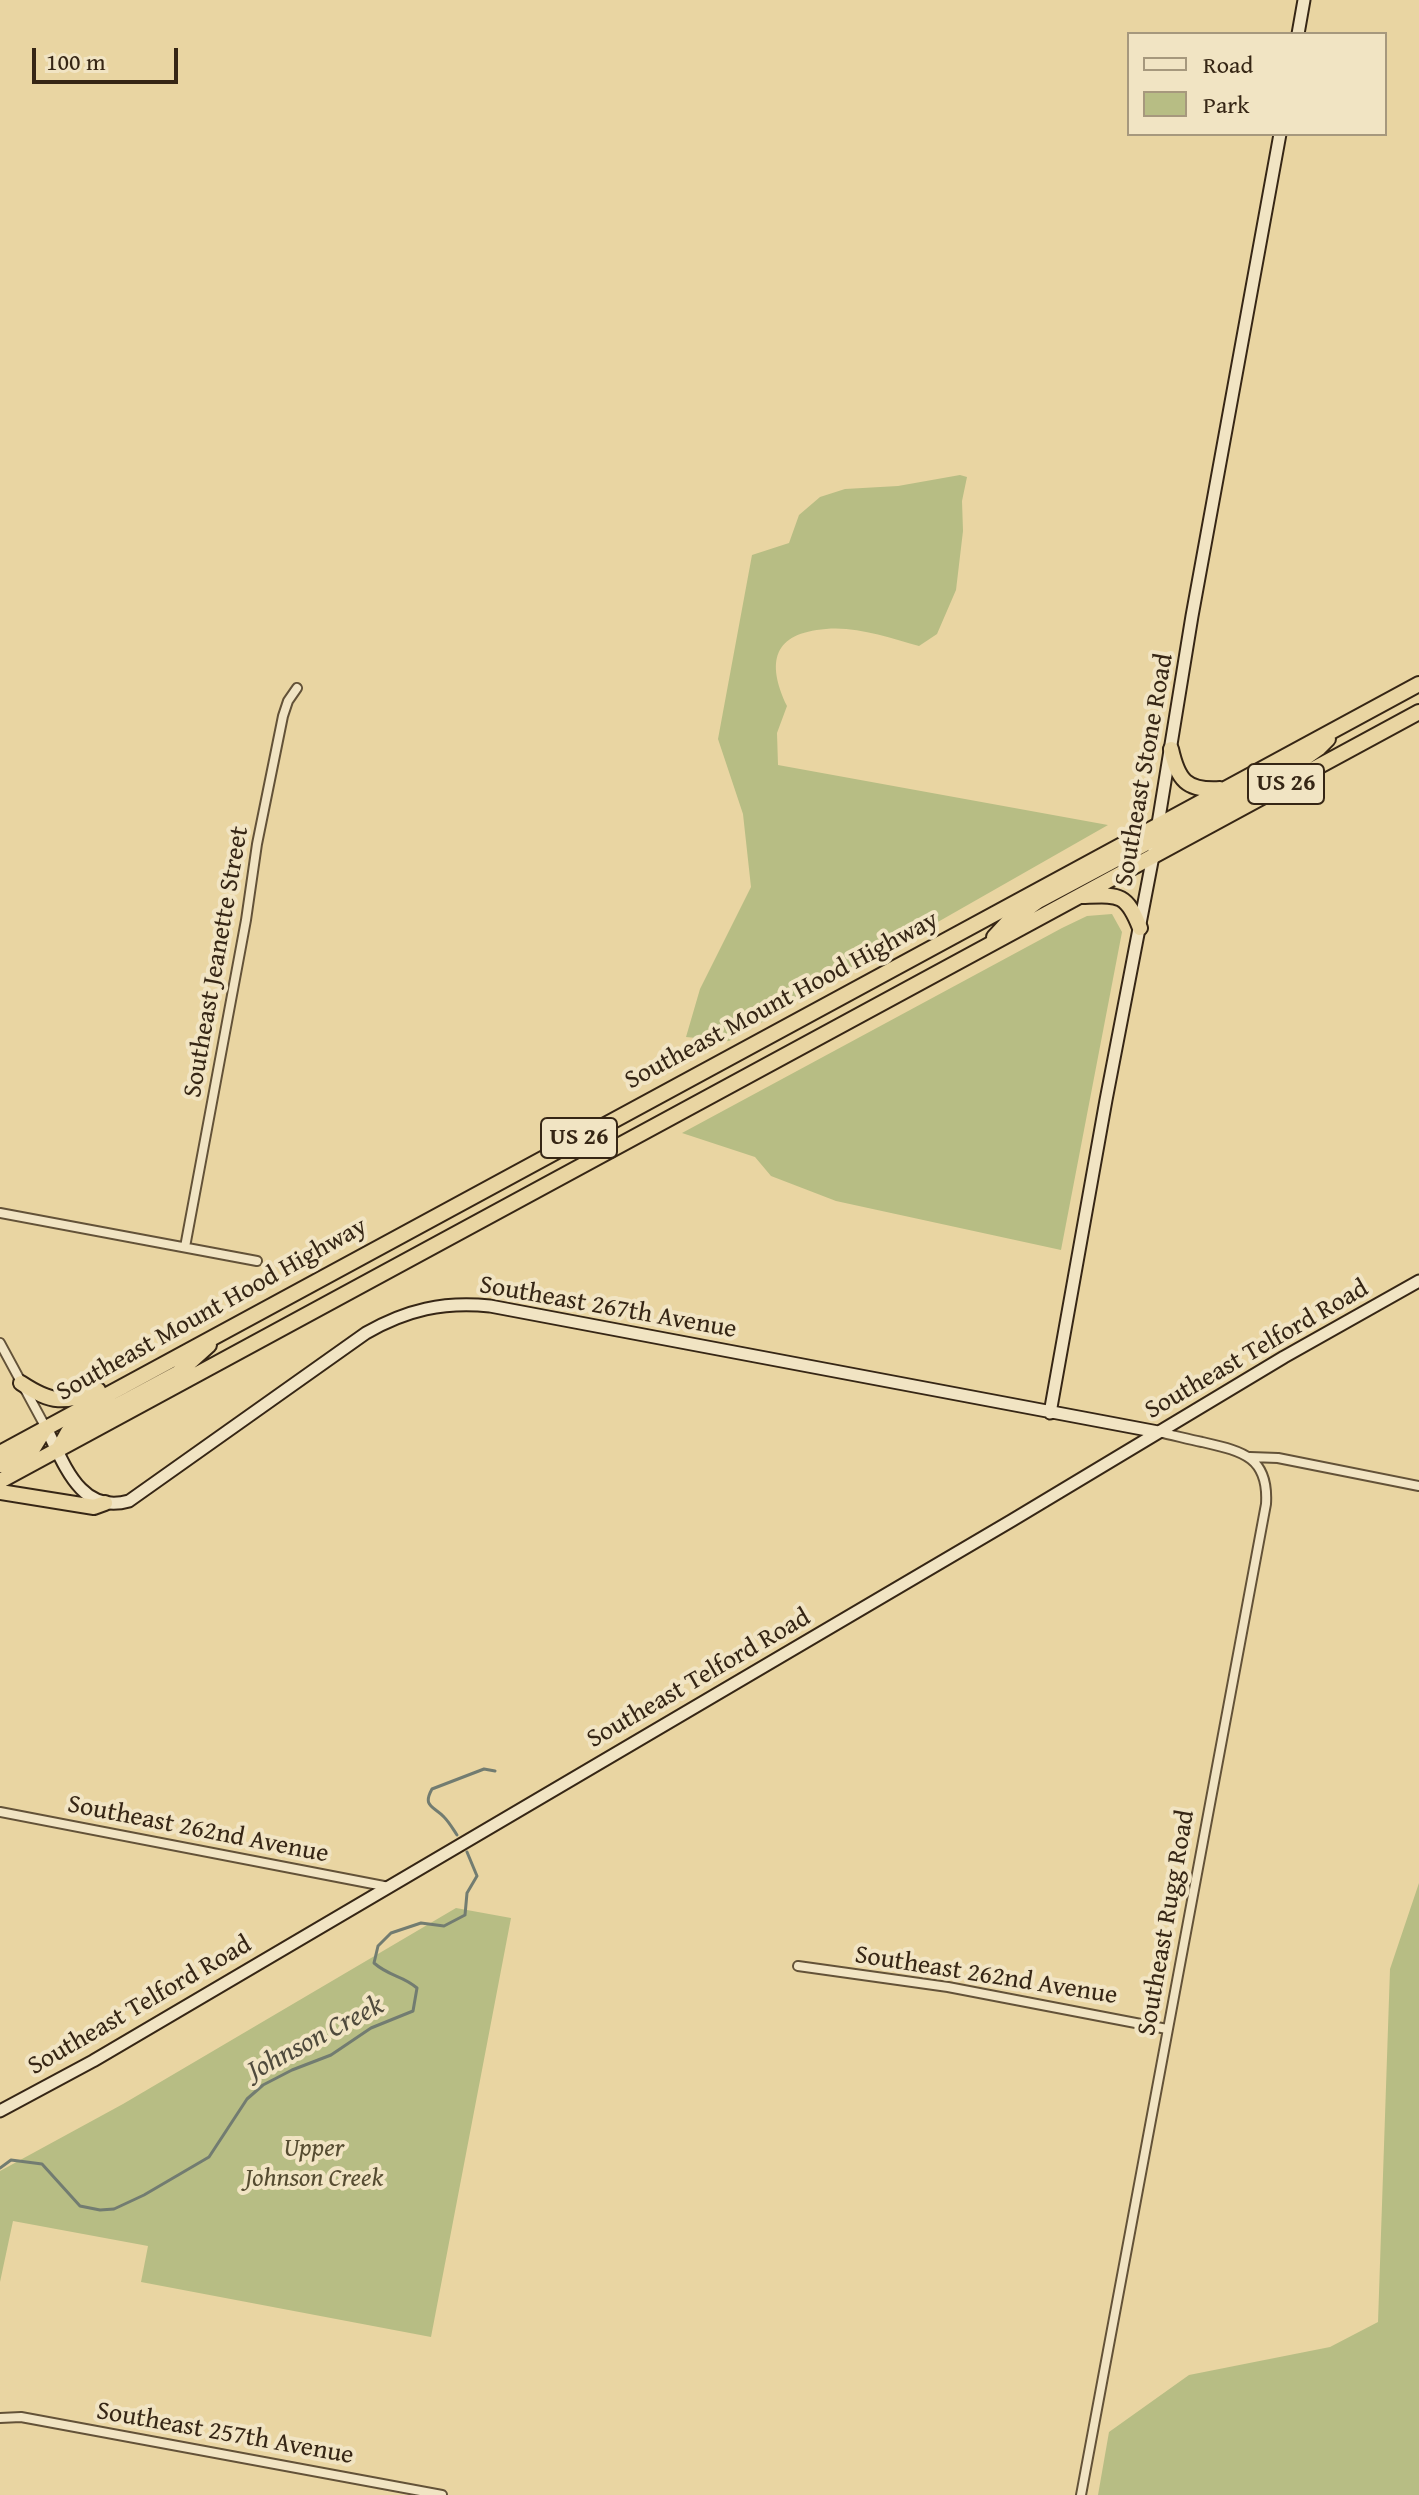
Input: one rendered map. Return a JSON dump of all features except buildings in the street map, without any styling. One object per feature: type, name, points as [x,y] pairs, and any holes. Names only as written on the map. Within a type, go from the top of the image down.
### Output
[{"type":"highway","name":"Southeast Mount Hood Highway","points":[[0,1481],[1077,896],[1225,788],[1419,684]]},
{"type":"highway","name":"Southeast Mount Hood Highway","points":[[0,1453],[137,1377],[1155,840],[1419,712]]},
{"type":"highway","points":[[989,944],[1006,924],[1038,901],[1288,770],[1319,748],[1339,727]]},
{"type":"highway","points":[[1171,749],[1178,774],[1189,784],[1205,790],[1225,788]]},
{"type":"highway","points":[[1077,896],[1108,895],[1121,898],[1132,908],[1140,928]]},
{"type":"highway","points":[[58,1451],[68,1432],[178,1373],[224,1331]]},
{"type":"highway","points":[[21,1383],[45,1397],[63,1401],[137,1377]]},
{"type":"highway","points":[[0,1465],[34,1447],[46,1428]]},
{"type":"highway","points":[[0,1492],[94,1507],[105,1503]]},
{"type":"street","points":[[1298,32],[1304,0]]},
{"type":"street","name":"Southeast Stone Road","points":[[1050,1413],[1140,928],[1192,616],[1280,136]]},
{"type":"street","name":"Southeast Jeanette Street","points":[[185,1247],[244,935],[257,844],[283,716],[297,688]]},
{"type":"street","points":[[0,1213],[257,1261]]},
{"type":"street","name":"Southeast Telford Road","points":[[0,2111],[93,2061],[1284,1357],[1419,1281]]},
{"type":"street","name":"Southeast 267th Avenue","points":[[105,1503],[129,1501],[145,1492],[366,1333],[400,1316],[435,1306],[490,1306],[1158,1432]]},
{"type":"street","points":[[0,1343],[77,1485],[93,1499],[105,1503]]},
{"type":"street","points":[[1158,1432],[1232,1449],[1250,1457],[1278,1458],[1419,1486]]},
{"type":"street","name":"Southeast Rugg Road","points":[[1081,2495],[1266,1504],[1262,1473],[1250,1457]]},
{"type":"street","name":"Southeast 262nd Avenue","points":[[0,1812],[389,1887]]},
{"type":"street","name":"Southeast 262nd Avenue","points":[[798,1966],[948,1987],[1167,2029]]},
{"type":"street","name":"Southeast 257th Avenue","points":[[0,2418],[21,2417],[442,2495]]},
{"type":"green space","points":[[960,475],[967,477],[962,501],[963,531],[956,590],[937,634],[919,646],[861,631],[826,629],[808,632],[785,644],[776,663],[780,690],[787,706],[777,733],[778,765],[1108,825],[729,1041],[686,1037],[700,989],[751,887],[743,814],[718,739],[752,555],[789,543],[799,515],[820,497],[845,489],[898,486]]},
{"type":"green space","points":[[1112,914],[1122,932],[1061,1250],[836,1201],[771,1176],[755,1157],[682,1133],[1062,928],[1087,916]]},
{"type":"green space","points":[[1419,1883],[1419,2495],[1098,2495],[1109,2432],[1189,2375],[1330,2347],[1378,2322],[1390,1969]]},
{"type":"green space","name":"Upper Johnson Creek","points":[[456,1908],[511,1918],[431,2337],[141,2282],[148,2246],[13,2221],[0,2282],[0,2171],[123,2104]]},
{"type":"waterway","name":"Johnson Creek","points":[[457,1835],[446,1819],[430,1806],[428,1799],[432,1789],[484,1769],[495,1771]]},
{"type":"waterway","name":"Johnson Creek","points":[[0,2168],[11,2160],[42,2164],[80,2206],[100,2210],[114,2209],[144,2195],[209,2157],[247,2099],[263,2085],[331,2055],[371,2028],[413,2011],[417,1988],[374,1963],[378,1946],[391,1933],[421,1923],[444,1926],[465,1915],[467,1893],[477,1876],[467,1852]]}]
